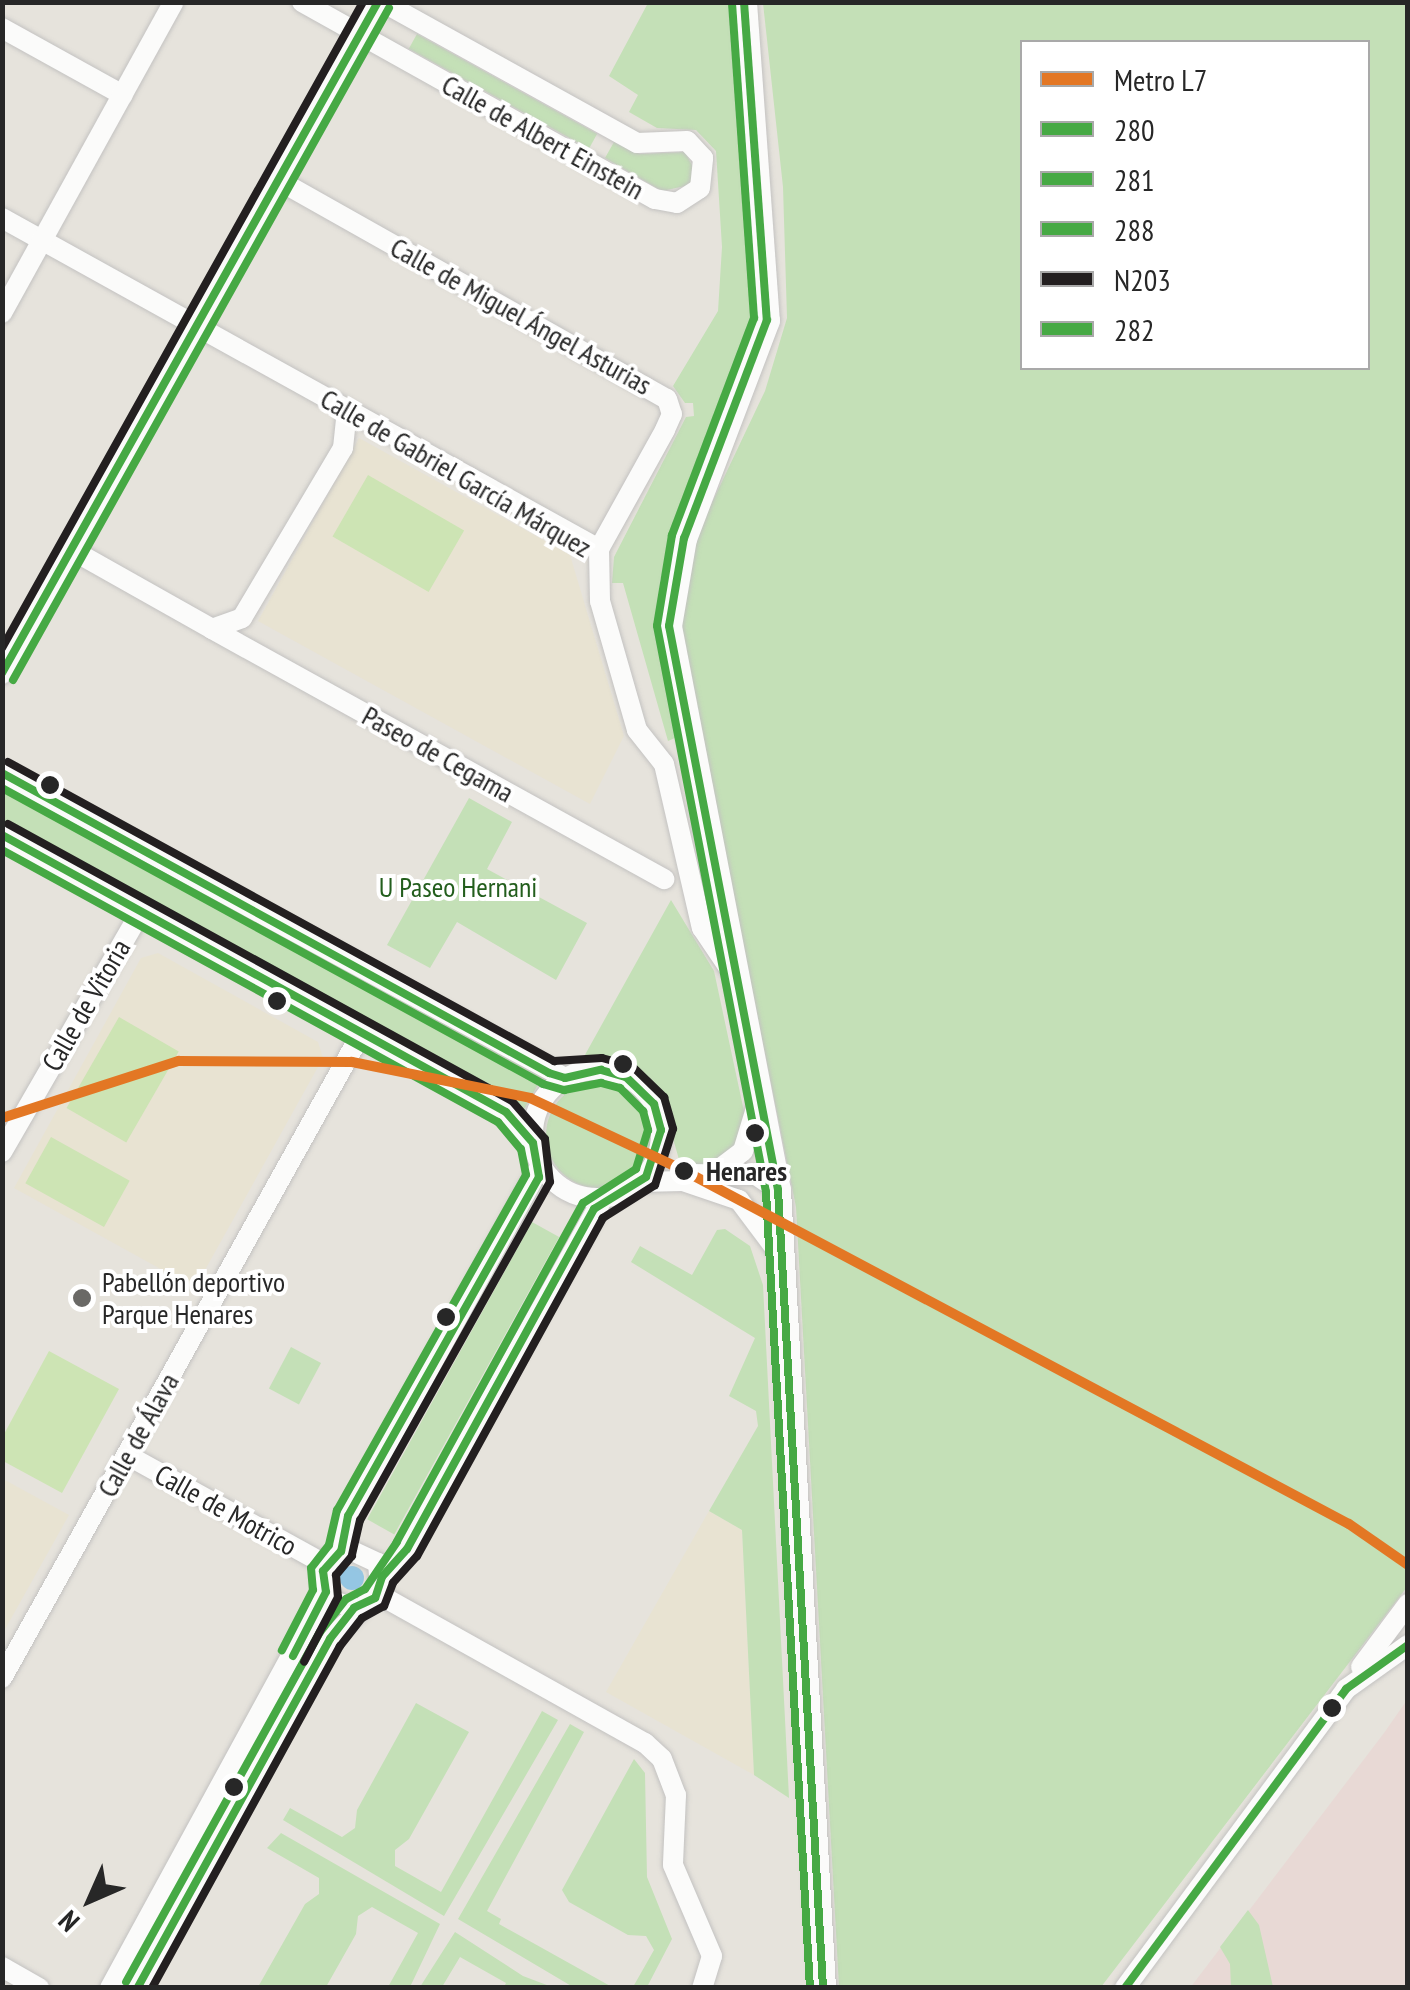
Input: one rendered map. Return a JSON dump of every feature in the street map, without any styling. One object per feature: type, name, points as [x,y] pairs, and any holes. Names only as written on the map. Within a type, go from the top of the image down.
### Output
[{"type":"street","points":[[2,313],[174,2]]},
{"type":"street","name":"Calle de Albert Einstein","points":[[302,2],[656,199],[678,202],[700,188],[703,158],[687,140],[637,143],[380,2]]},
{"type":"street","points":[[2,674],[380,2]]},
{"type":"street","points":[[744,2],[766,320],[684,538],[669,626],[744,997],[778,1191],[823,1988]]},
{"type":"street","points":[[2,28],[123,95]]},
{"type":"street","name":"Calle de Miguel Ángel Asturias","points":[[278,180],[667,398],[672,414],[665,430],[600,549]]},
{"type":"street","name":"Calle de Gabriel García Márquez","points":[[2,218],[600,549],[600,601],[637,730],[664,764],[702,928],[744,997]]},
{"type":"street","points":[[212,629],[253,609],[344,448],[347,410]]},
{"type":"street","name":"Paseo de Cegama","points":[[72,550],[664,880]]},
{"type":"street","points":[[2,773],[566,1078]]},
{"type":"street","points":[[2,835],[506,1112],[533,1143],[540,1165],[566,1191],[603,1198],[640,1182],[706,1181],[724,1170],[749,1140],[758,1074]]},
{"type":"street","name":"Calle de Vitoria","points":[[2,1152],[141,911]]},
{"type":"street","name":"Calle de Álava","points":[[2,1678],[361,1034]]},
{"type":"street","points":[[533,1143],[541,1101],[566,1078],[600,1070],[638,1084],[659,1117],[658,1156],[640,1182]]},
{"type":"street","points":[[658,1156],[676,1170],[756,1197],[778,1191]]},
{"type":"street","points":[[110,1988],[326,1592],[348,1516],[533,1189],[540,1165]]},
{"type":"street","points":[[706,1181],[750,1209],[785,1262]]},
{"type":"street","points":[[136,1988],[330,1639],[407,1549],[603,1198]]},
{"type":"street","name":"Calle de Motrico","points":[[127,1455],[334,1558]]},
{"type":"street","points":[[334,1558],[368,1553],[380,1585],[645,1743],[669,1770],[676,1795],[672,1865],[712,1956],[702,1988]]},
{"type":"street","points":[[326,1592],[354,1608]]},
{"type":"street","points":[[1125,1988],[1408,1604]]},
{"type":"street","points":[[1350,1685],[1408,1645]]},
{"type":"street","points":[[2,1967],[40,1988]]},
{"type":"shaded area","points":[[359,438],[570,555],[624,736],[590,804],[258,621]]},
{"type":"shaded area","points":[[158,953],[318,1042],[323,1058],[195,1288],[14,1188],[141,958]]},
{"type":"shaded area","points":[[3,1479],[69,1515],[3,1633]]},
{"type":"shaded area","points":[[709,1511],[742,1530],[754,1775],[606,1692]]},
{"type":"shaded area","points":[[1407,1700],[1407,1987],[1190,1988],[1384,1733]]},
{"type":"green space","points":[[648,3],[733,3],[754,303],[749,337],[660,580],[658,647],[677,737],[668,741],[623,583],[612,583],[614,557],[686,417],[694,416],[693,403],[685,403],[673,386],[718,311],[722,247],[716,151],[696,130],[657,128],[629,112],[638,95],[609,76]]},
{"type":"green space","points":[[763,3],[1407,3],[1407,1587],[1101,1987],[839,1987],[796,1207],[682,642],[681,601],[699,530],[765,391],[787,318],[783,187]]},
{"type":"green space","points":[[417,34],[597,134],[589,149],[409,49]]},
{"type":"green space","points":[[614,142],[640,154],[685,152],[695,171],[690,185],[662,191],[605,158]]},
{"type":"green space","points":[[368,475],[464,530],[429,592],[332,536]]},
{"type":"green space","points":[[3,779],[542,1078],[518,1120],[2,833]]},
{"type":"green space","name":"U Paseo Hernani","points":[[469,798],[512,822],[487,869],[587,923],[556,980],[457,922],[430,968],[387,945]]},
{"type":"green space","points":[[671,900],[714,971],[745,1116],[744,1134],[719,1166],[680,1163],[666,1114],[637,1074],[581,1062]]},
{"type":"green space","points":[[119,1017],[179,1052],[126,1142],[67,1108]]},
{"type":"green space","points":[[599,1082],[619,1086],[636,1098],[648,1115],[652,1135],[648,1155],[636,1172],[619,1184],[599,1188],[579,1184],[562,1172],[550,1155],[546,1135],[550,1115],[562,1098],[579,1086]]},
{"type":"green space","points":[[51,1137],[130,1181],[104,1227],[25,1183]]},
{"type":"green space","points":[[532,1222],[559,1237],[394,1534],[367,1519]]},
{"type":"green space","points":[[725,1229],[750,1246],[763,1285],[789,1798],[754,1775],[742,1530],[709,1511],[758,1426],[756,1411],[729,1396],[755,1338],[631,1262],[640,1246],[692,1275],[717,1230]]},
{"type":"green space","points":[[291,1347],[321,1363],[299,1404],[269,1388]]},
{"type":"green space","points":[[49,1351],[119,1389],[62,1493],[3,1461],[3,1436]]},
{"type":"green space","points":[[416,1703],[469,1732],[409,1839],[395,1850],[395,1866],[441,1892],[542,1711],[558,1720],[444,1916],[283,1820],[290,1808],[342,1837],[355,1828],[357,1810]]},
{"type":"green space","points":[[570,1724],[584,1732],[487,1911],[501,1919],[499,1924],[612,1987],[573,1987],[458,1919]]},
{"type":"green space","points":[[634,1759],[645,1773],[647,1877],[672,1939],[647,1987],[633,1987],[654,1950],[646,1936],[628,1935],[569,1902],[562,1890]]},
{"type":"green space","points":[[281,1833],[440,1924],[410,1987],[388,1987],[418,1933],[372,1907],[358,1916],[356,1934],[326,1987],[258,1987],[305,1904],[319,1894],[319,1878],[267,1848]]},
{"type":"green space","points":[[1248,1910],[1259,1925],[1273,1987],[1231,1987],[1230,1964],[1220,1947]]},
{"type":"green space","points":[[455,1932],[523,1976],[552,1987],[504,1987],[506,1983],[460,1957],[442,1987],[420,1987]]},
{"type":"water","points":[[352,1566],[361,1569],[361,1587],[352,1590],[343,1587],[340,1578],[343,1569]]},
{"type":"metro line","name":"L7","points":[[2,1118],[179,1061],[352,1062],[530,1098],[681,1169],[1349,1524],[1408,1565]]},
{"type":"transit line","name":"N203","points":[[2,648],[363,2]]},
{"type":"transit line","name":"281","points":[[2,673],[378,2]]},
{"type":"transit line","name":"280","points":[[744,2],[767,320],[684,538],[669,626],[778,1190],[823,1988]]},
{"type":"transit line","name":"282","points":[[732,3],[754,318],[672,535],[657,626],[766,1192],[810,1988]]},
{"type":"transit line","name":"288","points":[[13,680],[389,8]]},
{"type":"transit line","name":"N203","points":[[8,762],[554,1061],[602,1058],[632,1066],[664,1097],[673,1129],[655,1185],[603,1218],[417,1556],[393,1583],[384,1606],[362,1618],[340,1646],[152,1988]]},
{"type":"transit line","name":"281","points":[[2,773],[549,1073],[565,1078],[601,1070],[626,1077],[654,1104],[661,1130],[646,1177],[594,1209],[407,1549],[382,1577],[375,1598],[354,1608],[330,1639],[137,1988]]},
{"type":"transit line","name":"288","points":[[2,788],[543,1084],[564,1090],[601,1083],[620,1088],[643,1111],[648,1130],[636,1169],[583,1203],[397,1542],[365,1589],[346,1599],[320,1632],[126,1982]]},
{"type":"transit line","name":"N203","points":[[8,824],[512,1101],[545,1139],[550,1182],[360,1520],[352,1556],[336,1575],[338,1597],[304,1662]]},
{"type":"transit line","name":"281","points":[[2,835],[506,1112],[533,1143],[539,1177],[348,1516],[341,1551],[323,1571],[326,1592],[293,1656]]},
{"type":"transit line","name":"288","points":[[2,850],[498,1122],[521,1149],[526,1175],[337,1510],[329,1545],[311,1568],[313,1590],[282,1650]]},
{"type":"transit line","name":"280","points":[[1125,1988],[1346,1689],[1408,1645]]},
{"type":"place","name":"Henares","points":[[684,1171]]},
{"type":"place","name":"Pabellón deportivo Parque Henares","points":[[82,1298]]}]
